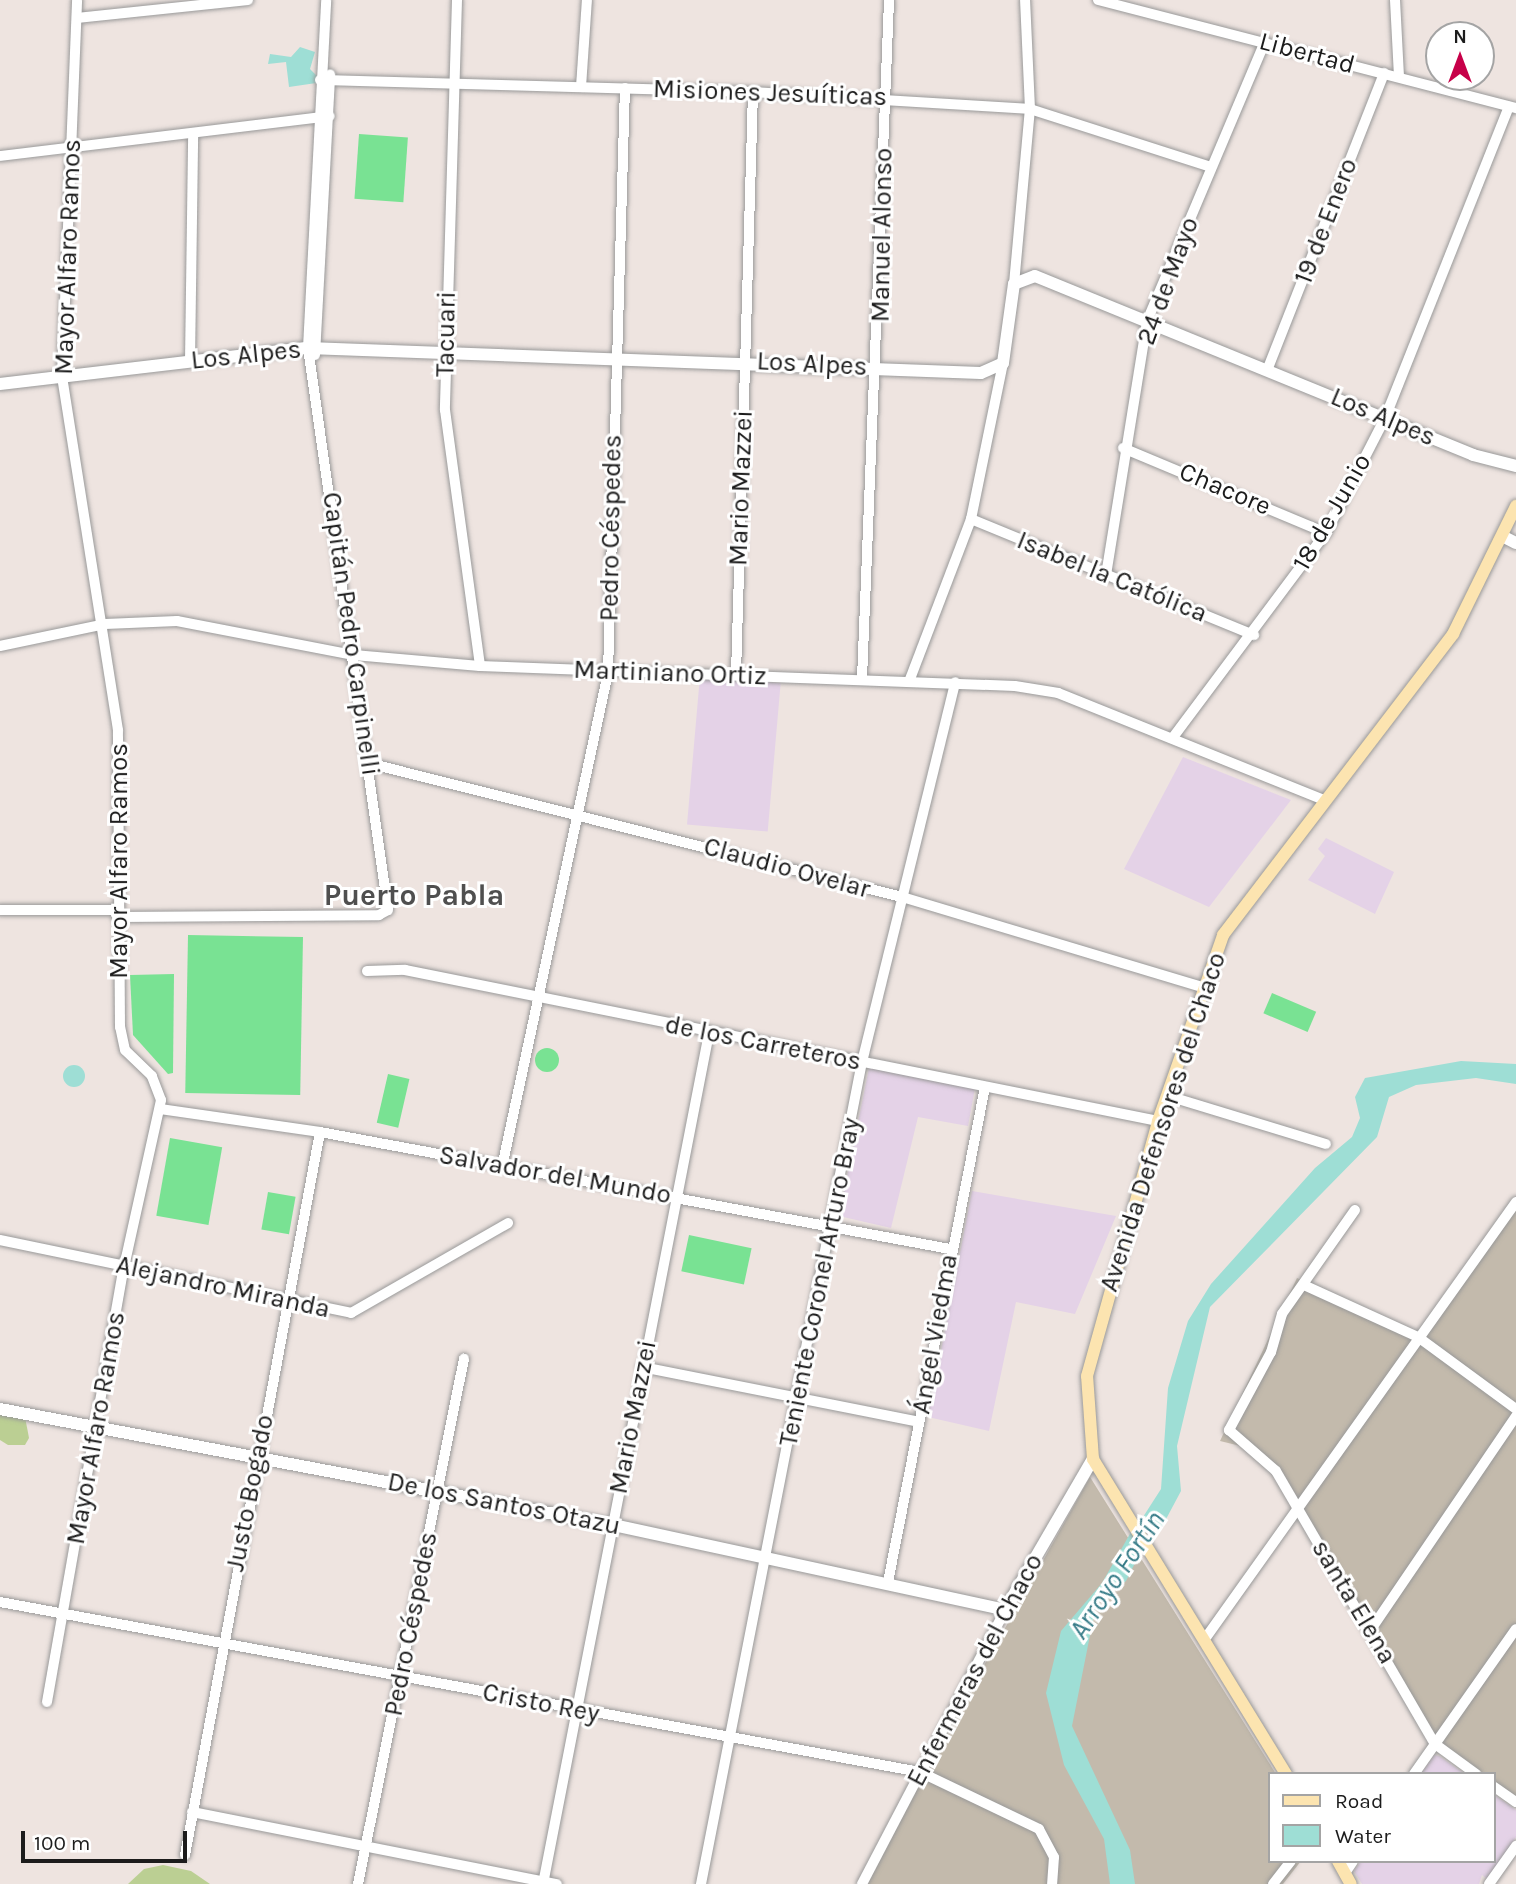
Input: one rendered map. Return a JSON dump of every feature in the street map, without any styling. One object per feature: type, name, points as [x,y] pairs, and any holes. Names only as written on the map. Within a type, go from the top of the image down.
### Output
[{"type":"main road","name":"Avenida Defensores del Chaco","points":[[1093,1459],[1087,1376],[1158,1121],[1202,987],[1241,903],[1453,634],[1510,540],[1516,506]]},
{"type":"main road","points":[[1093,1459],[1207,1636],[1285,1772]]},
{"type":"main road","points":[[1339,1863],[1348,1879]]},
{"type":"street","name":"Mayor Alfaro Ramos","points":[[47,1702],[98,1427],[124,1267],[160,1109],[160,1088],[125,1050],[120,1027],[116,914],[118,730],[105,624],[62,376],[77,0]]},
{"type":"street","points":[[77,18],[248,0]]},
{"type":"street","name":"Capitán Pedro Carpinelli","points":[[116,914],[388,910],[313,351],[318,117],[320,80],[326,64],[326,0]]},
{"type":"street","name":"Tacuari","points":[[457,0],[444,410],[480,666]]},
{"type":"street","points":[[581,87],[587,0]]},
{"type":"street","name":"Manuel Alonso","points":[[862,679],[879,368],[889,0]]},
{"type":"street","points":[[911,679],[971,520],[1003,363],[1014,284],[1030,109],[1025,0]]},
{"type":"street","name":"Libertad","points":[[1098,0],[1145,6],[1265,42],[1512,108]]},
{"type":"street","points":[[1395,0],[1399,77]]},
{"type":"street","name":"24 de Mayo","points":[[1106,575],[1123,448],[1147,321],[1265,42]]},
{"type":"street","name":"Capitán Pedro Carpinelli","points":[[317,260],[332,80],[326,64]]},
{"type":"street","name":"19 de Enero","points":[[1268,369],[1384,73]]},
{"type":"street","name":"Misiones Jesuíticas","points":[[320,80],[886,97],[1030,109],[1211,167]]},
{"type":"street","name":"Pedro Céspedes","points":[[502,1167],[608,673],[615,359],[625,88]]},
{"type":"street","name":"Mario Mazzei","points":[[736,675],[753,92]]},
{"type":"street","name":"18 de Junio","points":[[1174,737],[1254,635],[1326,533],[1385,418],[1512,108]]},
{"type":"street","points":[[0,156],[193,135],[330,116]]},
{"type":"street","points":[[190,361],[193,135]]},
{"type":"street","name":"Los Alpes","points":[[1014,284],[1035,276],[1385,418],[1516,466]]},
{"type":"street","name":"Los Alpes","points":[[0,384],[190,361],[313,351],[744,361],[981,373],[1003,363]]},
{"type":"street","name":"Chacore","points":[[1123,448],[1326,533]]},
{"type":"street","name":"Isabel la Católica","points":[[971,520],[1254,635]]},
{"type":"street","name":"Martiniano Ortiz","points":[[0,646],[105,624],[177,621],[354,655],[480,666],[608,673],[911,679],[1058,693],[1174,737],[1324,800]]},
{"type":"street","name":"Teniente Coronel Arturo Bray","points":[[701,1884],[727,1736],[766,1557],[862,1062],[955,682]]},
{"type":"street","name":"Claudio Ovelar","points":[[368,763],[578,813],[902,897],[1202,987]]},
{"type":"street","points":[[0,911],[116,914]]},
{"type":"street","name":"de los Carreteros","points":[[367,971],[405,971],[1158,1121]]},
{"type":"street","name":"Mario Mazzei","points":[[543,1883],[709,1033]]},
{"type":"street","name":"Ángel Viedma","points":[[888,1582],[950,1249],[985,1087]]},
{"type":"street","points":[[1168,1096],[1326,1144]]},
{"type":"street","name":"Salvador del Mundo","points":[[160,1109],[320,1132],[502,1167],[832,1224],[950,1249]]},
{"type":"street","name":"Justo Bogado","points":[[185,1855],[286,1299],[320,1132]]},
{"type":"street","points":[[1207,1636],[1516,1202]]},
{"type":"street","points":[[1355,1210],[1306,1286],[1418,1337],[1516,1409]]},
{"type":"street","name":"Alejandro Miranda","points":[[0,1240],[351,1313],[508,1223]]},
{"type":"street","name":"santa Elena","points":[[1306,1286],[1282,1314],[1271,1352],[1229,1430],[1269,1464],[1298,1508],[1372,1628],[1435,1744],[1473,1772]]},
{"type":"street","name":"Pedro Céspedes","points":[[358,1884],[464,1359]]},
{"type":"street","points":[[642,1367],[798,1395],[919,1422]]},
{"type":"street","name":"De los Santos Otazu","points":[[0,1409],[613,1525],[888,1582],[1005,1610]]},
{"type":"street","points":[[1372,1628],[1516,1416]]},
{"type":"street","name":"Enfermeras del Chaco","points":[[862,1884],[1005,1610],[1093,1459]]},
{"type":"street","name":"Cristo Rey","points":[[0,1602],[402,1675],[576,1711],[920,1772],[1039,1829],[1054,1857],[1052,1884]]},
{"type":"street","points":[[1416,1772],[1516,1629]]},
{"type":"street","points":[[1495,1787],[1516,1802]]},
{"type":"street","points":[[192,1812],[557,1884]]},
{"type":"street","points":[[1489,1884],[1516,1846]]},
{"type":"street","points":[[1273,1884],[1289,1863]]},
{"type":"shaded area","points":[[700,676],[781,683],[768,831],[687,824]]},
{"type":"shaded area","points":[[1183,757],[1291,800],[1209,907],[1124,869]]},
{"type":"shaded area","points":[[1326,838],[1394,872],[1375,914],[1308,880],[1325,856],[1318,849]]},
{"type":"shaded area","points":[[869,1068],[975,1088],[968,1126],[918,1117],[891,1228],[839,1216]]},
{"type":"shaded area","points":[[972,1191],[1116,1216],[1075,1314],[1016,1302],[989,1431],[928,1417]]},
{"type":"shaded area","points":[[1516,1196],[1516,1807],[1495,1792],[1495,1772],[1466,1772],[1433,1748],[1300,1505],[1257,1450],[1220,1441],[1297,1278],[1419,1336]]},
{"type":"shaded area","points":[[1090,1477],[1275,1772],[1268,1772],[1268,1863],[1299,1863],[1283,1884],[861,1884]]},
{"type":"shaded area","points":[[1434,1755],[1462,1772],[1422,1772]]},
{"type":"shaded area","points":[[1495,1795],[1516,1810],[1516,1837],[1489,1881],[1482,1875],[1479,1884],[1362,1884],[1354,1871],[1360,1863],[1495,1863]]},
{"type":"green space","points":[[359,134],[408,137],[403,202],[354,199]]},
{"type":"green space","points":[[188,935],[303,937],[300,1095],[185,1093]]},
{"type":"green space","points":[[174,974],[173,1073],[168,1074],[133,1035],[130,975]]},
{"type":"green space","points":[[1272,993],[1316,1012],[1308,1032],[1263,1013]]},
{"type":"green space","points":[[547,1048],[556,1051],[559,1060],[556,1069],[547,1072],[538,1069],[535,1060],[538,1051]]},
{"type":"green space","points":[[388,1074],[409,1079],[398,1128],[377,1123]]},
{"type":"green space","points":[[170,1138],[222,1147],[208,1225],[156,1216]]},
{"type":"green space","points":[[268,1192],[296,1197],[289,1234],[261,1229]]},
{"type":"green space","points":[[689,1235],[752,1248],[744,1284],[681,1271]]},
{"type":"green space","points":[[17,1412],[25,1417],[29,1438],[25,1445],[8,1445],[0,1440],[0,1413]]},
{"type":"green space","points":[[163,1865],[191,1871],[210,1884],[128,1884],[144,1869]]},
{"type":"water","points":[[300,47],[315,52],[310,69],[323,82],[289,87],[286,62],[268,64],[270,54],[291,57]]},
{"type":"water","points":[[1461,1061],[1516,1064],[1516,1084],[1476,1078],[1416,1085],[1389,1097],[1377,1137],[1210,1307],[1177,1446],[1181,1491],[1157,1536],[1143,1517],[1161,1489],[1168,1388],[1188,1321],[1211,1284],[1315,1168],[1352,1137],[1360,1118],[1355,1097],[1365,1078]]},
{"type":"water","points":[[74,1065],[82,1068],[85,1076],[82,1084],[74,1087],[66,1084],[63,1076],[66,1068]]},
{"type":"water","name":"Arroyo Fortín","points":[[1131,1532],[1141,1551],[1126,1581],[1096,1605],[1072,1726],[1130,1850],[1135,1884],[1110,1884],[1104,1839],[1064,1765],[1046,1693],[1061,1631],[1102,1583]]},
{"type":"district","name":"Puerto Pabla","points":[[414,895]]}]
